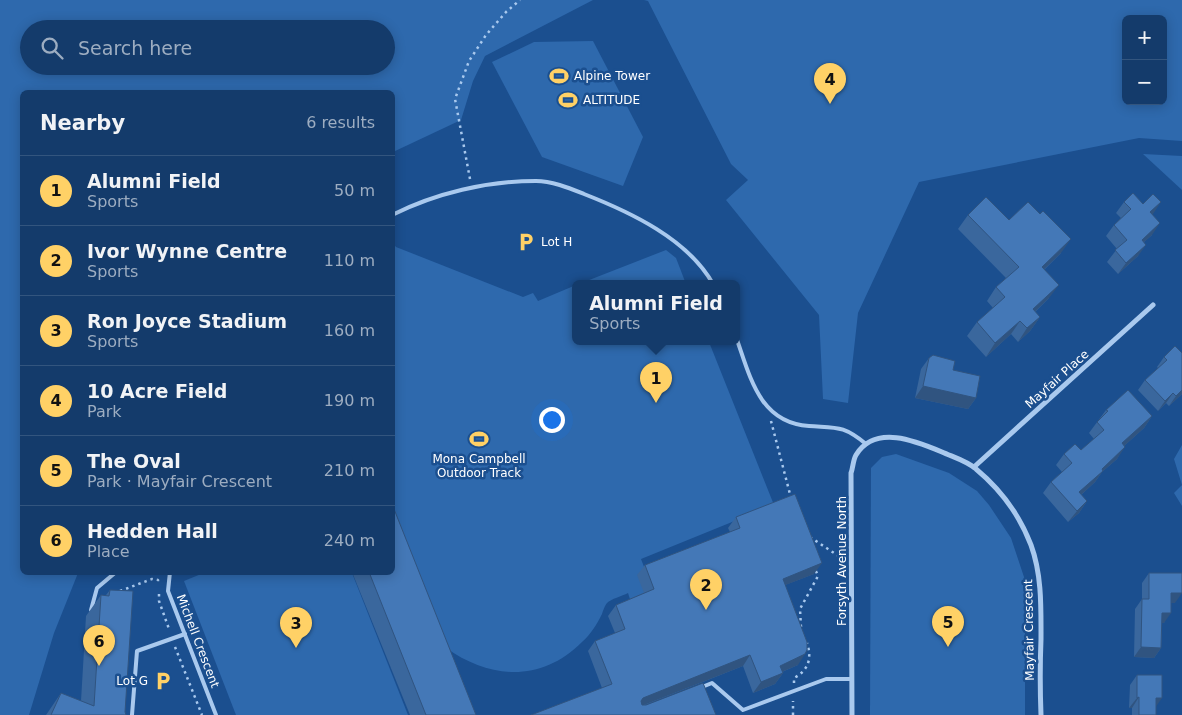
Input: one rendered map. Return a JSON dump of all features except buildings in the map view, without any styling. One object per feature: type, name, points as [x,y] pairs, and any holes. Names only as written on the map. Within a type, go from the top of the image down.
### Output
[{"type":"street","name":"Mayfair Place","points":[[974,468],[1152,305]]},
{"type":"street","name":"Mayfair Crescent","points":[[866,444],[882,438],[897,437],[920,442],[974,468],[998,489],[1016,514],[1031,545],[1038,573],[1041,597],[1041,715]]},
{"type":"street","name":"Forsyth Avenue North","points":[[852,715],[852,473],[855,456],[866,444]]},
{"type":"lane","points":[[395,214],[422,202],[487,184],[538,181],[564,186],[636,217],[679,246],[693,258],[710,280]]},
{"type":"lane","points":[[739,345],[756,392],[769,410],[794,424],[843,428],[853,433],[866,444]]},
{"type":"lane","points":[[91,610],[97,588],[112,575]]},
{"type":"lane","name":"Michell Crescent","points":[[170,575],[168,591],[216,715]]},
{"type":"lane","points":[[132,715],[137,651],[185,634]]},
{"type":"lane","points":[[695,689],[712,682],[743,710],[826,680],[852,679]]},
{"type":"path","points":[[472,187],[455,99],[473,54],[486,35],[506,12],[520,0]]},
{"type":"path","points":[[769,410],[791,500]]},
{"type":"path","points":[[806,534],[852,566]]},
{"type":"path","points":[[801,628],[800,609],[818,576],[814,568]]},
{"type":"path","points":[[115,593],[152,579],[158,580],[159,601],[202,715]]},
{"type":"path","points":[[793,715],[794,678],[807,667],[810,659],[810,652],[806,641]]},
{"type":"shaded area","points":[[0,0],[593,0],[485,56],[473,81],[461,120],[395,151],[395,90],[20,90],[20,575],[77,575],[54,633],[29,715],[0,715]]},
{"type":"shaded area","points":[[644,0],[1182,0],[1182,141],[1139,138],[919,182],[858,313],[848,403],[823,399],[819,315],[726,200],[748,180],[731,164],[648,1]]},
{"type":"shaded area","name":"ALTITUDE","points":[[593,41],[643,137],[623,186],[542,157],[492,62],[534,42]]},
{"type":"shaded area","points":[[1143,154],[1182,156],[1182,190]]},
{"type":"shaded area","points":[[395,246],[523,297],[533,293],[538,301],[572,287],[572,345],[710,345],[774,505],[641,559],[646,572],[650,609],[635,615],[628,593],[611,600],[606,604],[596,625],[585,639],[566,655],[550,665],[533,670],[498,671],[480,666],[446,648],[395,550]]},
{"type":"shaded area","points":[[666,250],[676,258],[684,280],[589,280]]},
{"type":"shaded area","points":[[1182,445],[1182,485],[1174,459]]},
{"type":"shaded area","points":[[896,454],[949,473],[977,491],[989,505],[1011,538],[1025,580],[1025,715],[870,715],[871,468],[882,457]]},
{"type":"shaded area","points":[[1182,485],[1182,506],[1174,493]]},
{"type":"shaded area","points":[[199,575],[353,575],[408,715],[236,715],[184,581]]},
{"type":"place","name":"Alpine Tower","points":[[559,76]]},
{"type":"place","name":"ALTITUDE","points":[[568,100]]},
{"type":"place","name":"10 Acre Field","points":[[830,104]]},
{"type":"place","name":"Lot H","points":[[526,242]]},
{"type":"place","name":"Alumni Field","points":[[656,403]]},
{"type":"place","name":"Mona Campbell Outdoor Track","points":[[479,439]]},
{"type":"place","name":"Ivor Wynne Centre","points":[[706,610]]},
{"type":"place","name":"The Oval","points":[[948,647]]},
{"type":"place","name":"Ron Joyce Stadium","points":[[296,648]]},
{"type":"place","name":"Hedden Hall","points":[[99,666]]},
{"type":"place","name":"Lot G","points":[[163,681]]}]
